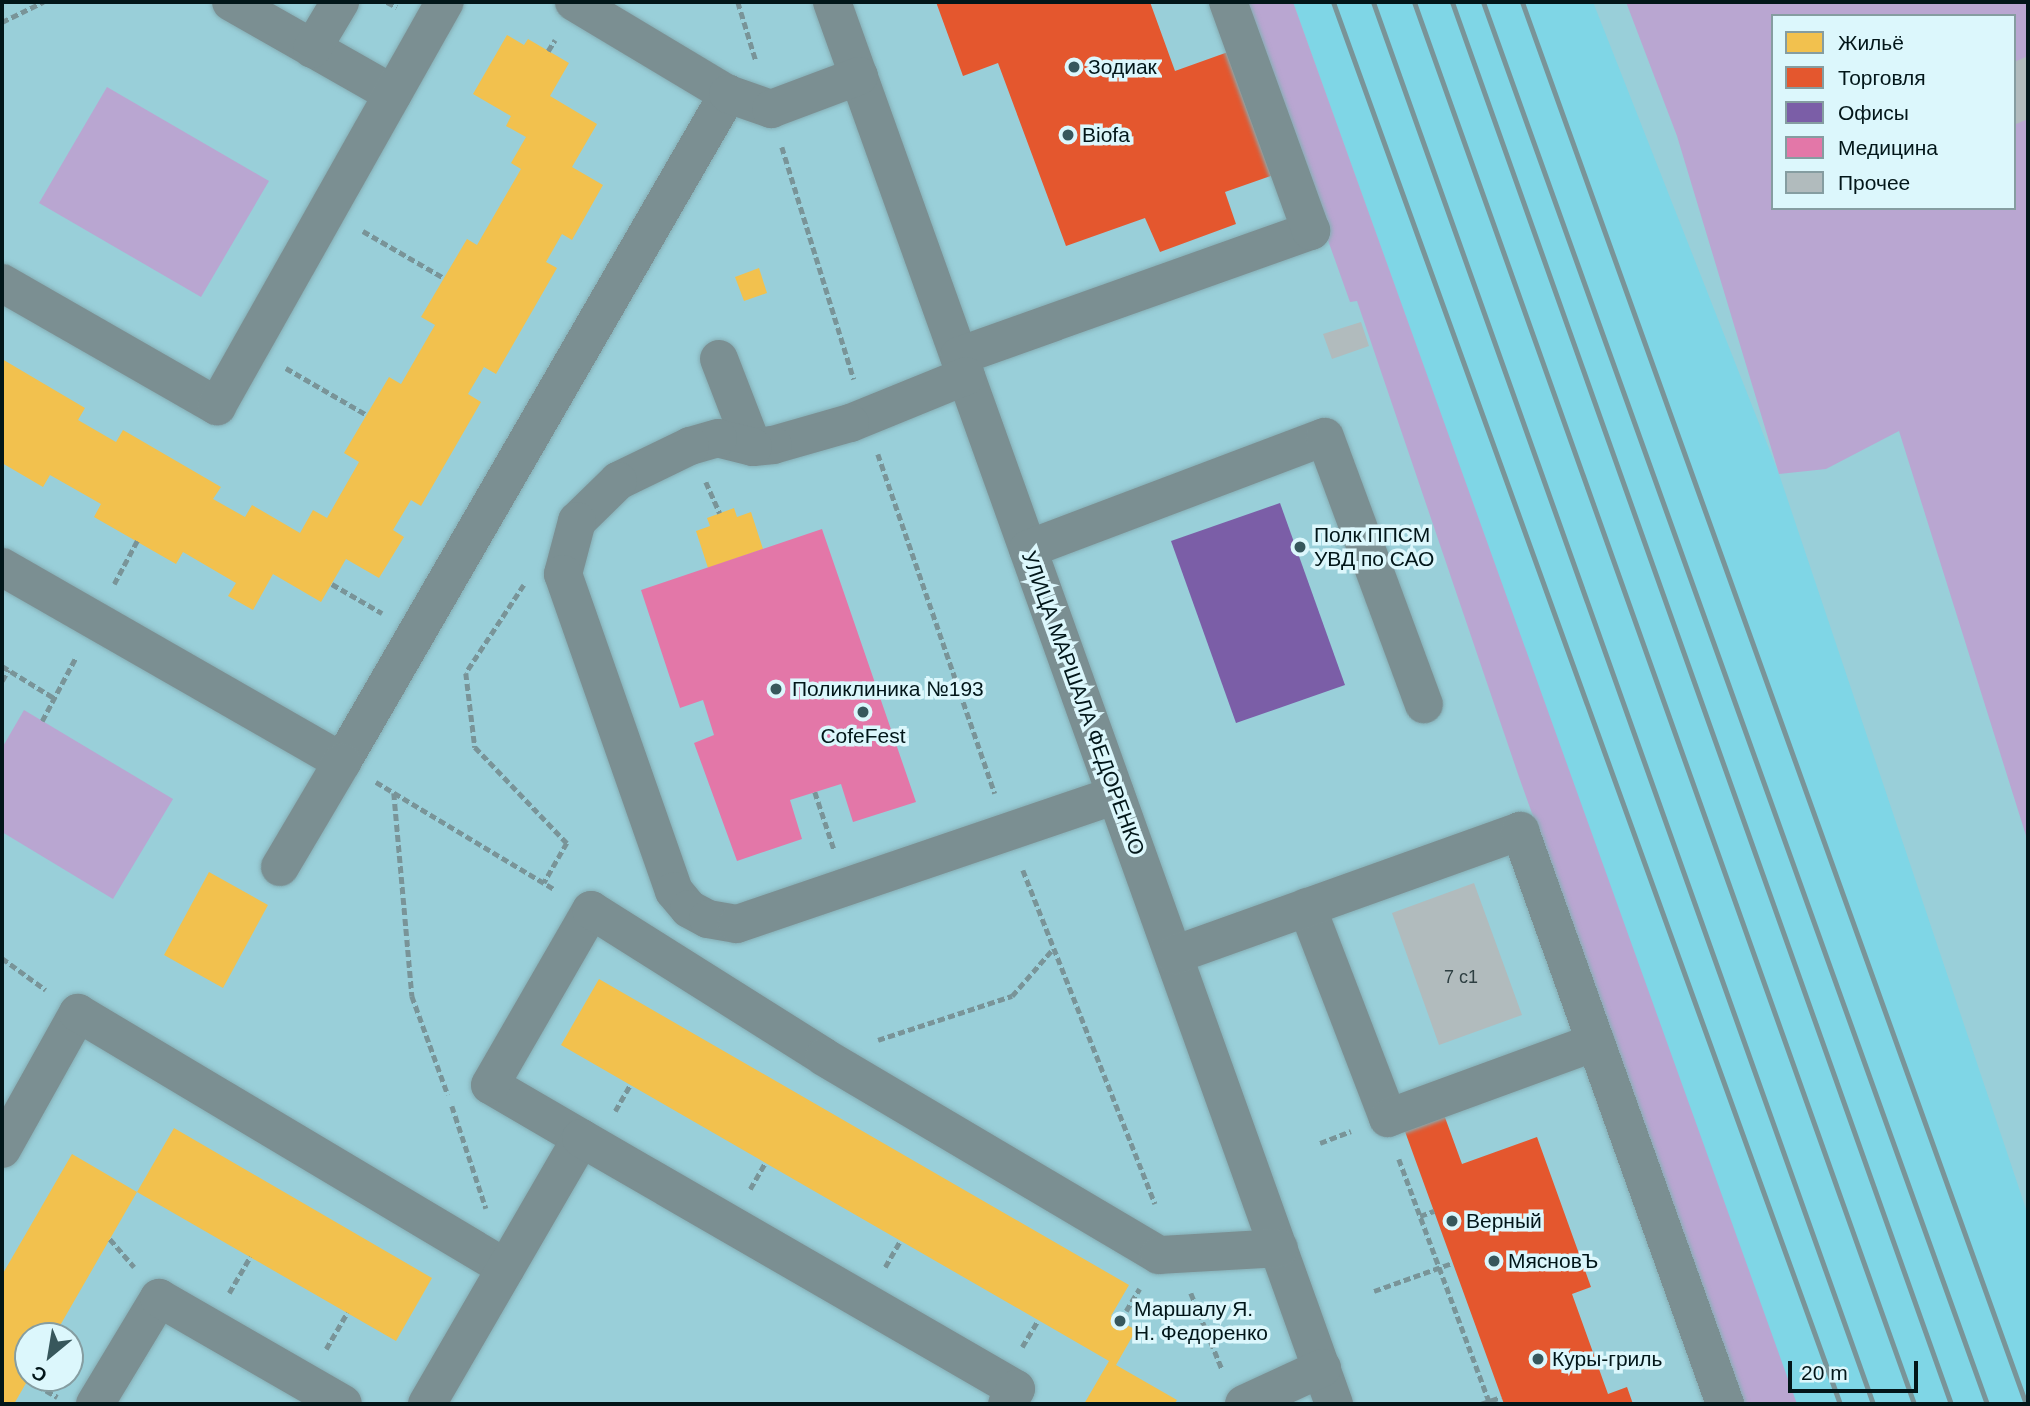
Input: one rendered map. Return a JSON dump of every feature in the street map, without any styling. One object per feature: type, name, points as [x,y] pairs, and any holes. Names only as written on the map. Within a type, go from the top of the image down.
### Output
[{"type":"street","points":[[231,2],[393,94]]},
{"type":"street","points":[[312,49],[340,2]]},
{"type":"street","points":[[2,283],[217,406],[445,2]]},
{"type":"street","points":[[574,2],[728,94],[771,109],[859,76]]},
{"type":"street","name":"УЛИЦА МАРШАЛА ФЕДОРЕНКО","points":[[832,2],[1334,1404]]},
{"type":"street","points":[[1116,795],[737,924],[708,919],[689,909],[674,891],[563,574],[577,521],[618,481],[691,446],[718,438],[753,447],[773,445],[865,417],[962,366],[1311,231],[1228,2]]},
{"type":"street","points":[[280,867],[728,94]]},
{"type":"street","points":[[719,359],[753,447]]},
{"type":"street","points":[[1028,549],[1325,437],[1424,704]]},
{"type":"street","points":[[2,567],[342,762]]},
{"type":"street","points":[[1174,956],[1520,831],[1725,1404]]},
{"type":"street","points":[[1307,907],[1388,1118],[1597,1042]]},
{"type":"street","points":[[1007,1404],[1016,1389],[490,1085],[591,910],[824,1057],[1159,1255],[1279,1248]]},
{"type":"street","points":[[2,1149],[78,1013],[506,1268]]},
{"type":"street","points":[[427,1404],[581,1138]]},
{"type":"street","points":[[95,1404],[159,1298],[343,1404]]},
{"type":"street","points":[[1235,1392],[1322,1368]]},
{"type":"path","points":[[2,22],[43,2]]},
{"type":"path","points":[[738,2],[865,417],[1009,831],[1052,950],[1175,1254],[1235,1392]]},
{"type":"path","points":[[327,211],[444,278]]},
{"type":"path","points":[[250,347],[367,415]]},
{"type":"path","points":[[544,883],[567,843],[475,747],[466,673],[522,586],[563,574]]},
{"type":"path","points":[[332,584],[416,633]]},
{"type":"path","points":[[42,721],[95,620]]},
{"type":"path","points":[[2,666],[54,698]]},
{"type":"path","points":[[2,681],[8,670]]},
{"type":"path","points":[[342,762],[591,910]]},
{"type":"path","points":[[815,792],[847,887]]},
{"type":"path","points":[[394,793],[412,996],[506,1268]]},
{"type":"path","points":[[824,1057],[1012,996],[1052,950]]},
{"type":"path","points":[[2,958],[78,1013]]},
{"type":"path","points":[[1398,1155],[1489,1403]]},
{"type":"path","points":[[1420,1216],[1434,1211]]},
{"type":"path","points":[[1374,1291],[1452,1263]]},
{"type":"path","points":[[49,1392],[70,1404]]},
{"type":"path","points":[[1481,1404],[1501,1397]]},
{"type":"shaded area","points":[[1243,2],[1293,2],[1797,1404],[1744,1404],[1519,777],[1357,301],[1350,302]]},
{"type":"shaded area","points":[[1293,2],[1593,2],[1779,474],[2028,1215],[2028,1404],[1796,1404]]},
{"type":"shaded area","points":[[1626,2],[2028,2],[2028,842],[1899,431],[1826,469],[1779,474],[1677,136]]},
{"type":"shaded area","points":[[107,87],[269,181],[201,297],[39,203]]},
{"type":"shaded area","points":[[24,710],[173,799],[113,899],[2,832],[2,748]]},
{"type":"building: Жильё","points":[[507,35],[524,45],[528,39],[569,63],[550,96],[597,124],[572,167],[603,185],[572,240],[562,234],[546,262],[557,268],[496,374],[484,367],[468,394],[481,402],[421,506],[411,500],[393,530],[404,537],[379,578],[346,559],[321,602],[273,574],[253,610],[228,596],[236,583],[183,552],[176,564],[94,517],[101,504],[50,475],[43,487],[2,463],[2,359],[85,408],[78,420],[116,442],[123,430],[221,487],[213,499],[245,517],[252,505],[300,533],[313,510],[327,518],[359,462],[344,453],[389,377],[401,384],[435,325],[421,317],[467,239],[477,245],[521,169],[511,163],[526,137],[506,126],[511,116],[473,94]]},
{"type":"building: Жильё","points":[[759,268],[767,293],[744,301],[735,277]]},
{"type":"building: Жильё","points":[[734,508],[737,517],[751,512],[763,549],[708,568],[696,531],[710,526],[707,518]]},
{"type":"building: Жильё","points":[[209,872],[268,905],[223,988],[164,955]]},
{"type":"building: Жильё","points":[[599,979],[1129,1285],[1111,1316],[1136,1330],[1116,1365],[1177,1400],[1174,1404],[1084,1404],[1109,1361],[561,1045]]},
{"type":"building: Жильё","points":[[174,1128],[432,1278],[396,1341],[137,1192]]},
{"type":"building: Жильё","points":[[72,1154],[137,1192],[62,1322],[14,1322],[14,1392],[21,1392],[14,1404],[2,1404],[2,1275]]},
{"type":"building: Торговля","points":[[936,2],[1150,2],[1175,71],[1242,47],[1282,172],[1225,192],[1236,224],[1160,252],[1145,218],[1066,246],[998,63],[963,76]]},
{"type":"building: Торговля","points":[[1443,1112],[1462,1164],[1537,1137],[1591,1287],[1572,1294],[1608,1394],[1627,1387],[1633,1404],[1504,1404],[1403,1126]]},
{"type":"building: Офисы","points":[[1280,503],[1345,685],[1236,723],[1171,541]]},
{"type":"building: Медицина","name":"Поликлиника №193","points":[[822,529],[916,802],[853,822],[841,784],[790,800],[802,839],[737,861],[694,743],[714,735],[703,700],[680,708],[641,590]]},
{"type":"building: Прочее","points":[[2028,56],[2028,119],[2016,124],[2016,61]]},
{"type":"building: Прочее","points":[[1361,322],[1369,346],[1332,359],[1323,334]]},
{"type":"building: Прочее","points":[[1474,883],[1522,1015],[1439,1045],[1392,913]]},
{"type":"railway","points":[[1333,2],[1840,1404]]},
{"type":"railway","points":[[1373,2],[1873,1404]]},
{"type":"railway","points":[[1414,2],[1914,1404]]},
{"type":"railway","points":[[1452,2],[1951,1404]]},
{"type":"railway","points":[[1483,2],[1987,1404]]},
{"type":"railway","points":[[1522,2],[2026,1404]]},
{"type":"place","name":"Зодиак","points":[[1074,67]]},
{"type":"place","name":"Biofa","points":[[1068,135]]},
{"type":"place","name":"Полк ППСМ УВД по САО","points":[[1300,547]]},
{"type":"place","name":"Поликлиника №193","points":[[776,689]]},
{"type":"place","name":"CofeFest","points":[[863,712]]},
{"type":"place","name":"Верный","points":[[1452,1221]]},
{"type":"place","name":"МясновЪ","points":[[1494,1261]]},
{"type":"place","name":"Маршалу Я. Н. Федоренко","points":[[1120,1321]]},
{"type":"place","name":"Куры-гриль","points":[[1538,1359]]}]
